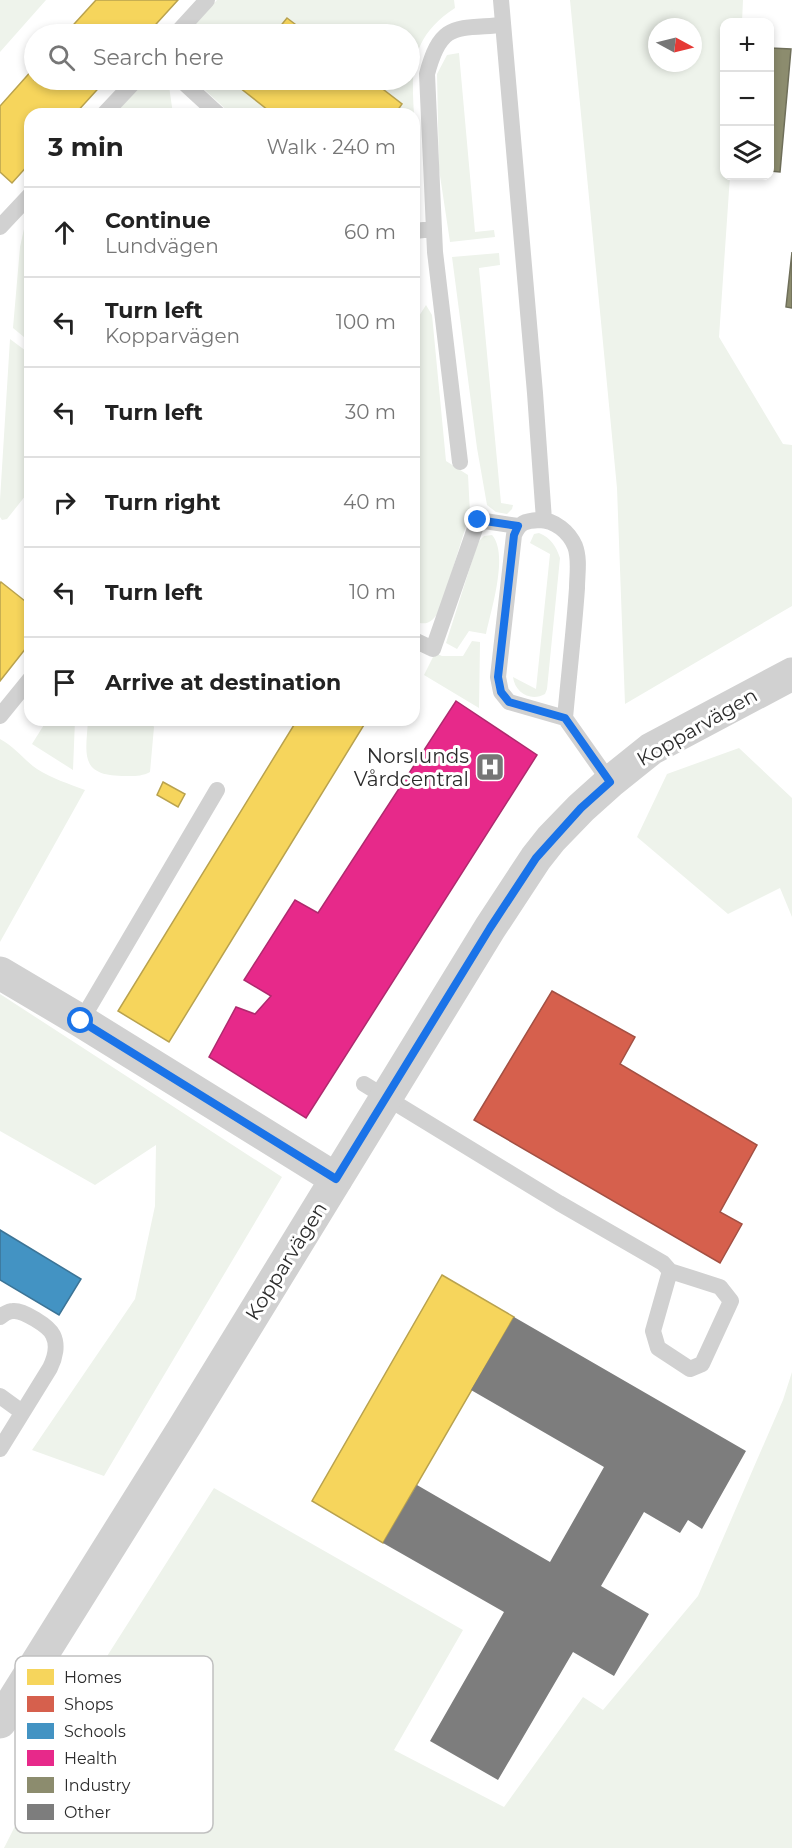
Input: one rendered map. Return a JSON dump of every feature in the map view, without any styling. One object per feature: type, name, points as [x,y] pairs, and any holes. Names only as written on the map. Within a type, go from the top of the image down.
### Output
[{"type":"street","name":"Kopparvägen","points":[[37,1656],[336,1179],[374,1091],[490,928],[536,858],[581,808],[651,749],[792,674]]},
{"type":"street","points":[[0,973],[336,1179]]},
{"type":"street","name":"Kopparvägen","points":[[3,1710],[15,1691]]},
{"type":"lane","points":[[185,24],[207,0]]},
{"type":"lane","points":[[501,0],[544,520]]},
{"type":"lane","points":[[460,462],[435,252],[427,74],[431,58],[443,37],[450,32],[457,29],[503,26]]},
{"type":"lane","points":[[110,108],[127,90]]},
{"type":"lane","points":[[192,90],[212,108]]},
{"type":"lane","points":[[0,227],[24,201]]},
{"type":"lane","points":[[420,230],[434,229]]},
{"type":"lane","points":[[420,643],[433,649],[478,520],[518,526]]},
{"type":"lane","points":[[565,718],[575,614],[578,562],[575,546],[566,532],[556,524],[544,520],[524,522],[518,526],[514,535],[498,677],[501,692],[509,702],[565,718],[610,782]]},
{"type":"lane","points":[[0,716],[24,686]]},
{"type":"lane","points":[[81,1021],[217,790]]},
{"type":"lane","points":[[374,1091],[663,1263],[670,1271],[720,1287],[731,1301],[702,1364],[690,1369],[658,1348],[653,1331],[670,1271]]},
{"type":"lane","points":[[0,1317],[10,1311],[21,1312],[52,1332],[55,1341],[54,1358],[50,1368],[0,1449]]},
{"type":"lane","points":[[0,1396],[22,1412]]},
{"type":"shaded area","points":[[0,0],[46,0],[24,24],[0,52]]},
{"type":"shaded area","points":[[217,0],[454,0],[455,8],[430,30],[420,46],[420,24],[295,24],[287,18],[282,24],[195,24]]},
{"type":"shaded area","points":[[570,0],[743,0],[742,18],[720,18],[720,180],[730,180],[719,337],[783,444],[792,445],[792,606],[625,704],[617,488]]},
{"type":"shaded area","points":[[459,53],[475,232],[494,230],[495,237],[450,242],[439,169],[437,74],[447,55]]},
{"type":"shaded area","points":[[137,90],[170,90],[172,108],[120,108]]},
{"type":"shaded area","points":[[205,90],[242,90],[265,108],[224,108]]},
{"type":"shaded area","points":[[384,90],[413,90],[414,108],[399,108],[402,104]]},
{"type":"shaded area","points":[[24,229],[24,337],[13,328],[20,247]]},
{"type":"shaded area","points":[[499,253],[500,265],[479,268],[501,503],[513,505],[507,514],[496,512],[487,505],[477,448],[452,257]]},
{"type":"shaded area","points":[[426,305],[432,315],[446,461],[468,475],[470,513],[440,610],[432,620],[426,623],[420,622],[420,314]]},
{"type":"shaded area","points":[[10,339],[24,350],[24,498],[7,519],[2,520],[0,500]]},
{"type":"shaded area","points":[[539,533],[547,537],[560,558],[547,689],[545,694],[534,697],[520,692],[513,677],[536,689],[550,554],[530,543],[534,534]]},
{"type":"shaded area","points":[[492,535],[497,544],[499,568],[486,634],[469,631],[457,649],[446,643],[478,542],[484,536]]},
{"type":"shaded area","points":[[472,641],[480,642],[479,708],[424,675],[435,653],[442,656],[463,656]]},
{"type":"shaded area","points":[[43,726],[75,726],[73,770],[32,744]]},
{"type":"shaded area","points":[[87,726],[153,726],[150,772],[122,776],[98,772],[88,760]]},
{"type":"shaded area","points":[[0,739],[37,769],[85,790],[0,942]]},
{"type":"shaded area","points":[[739,748],[792,798],[792,917],[780,888],[728,914],[637,837],[667,774]]},
{"type":"shaded area","points":[[0,994],[282,1177],[104,1476],[32,1450],[135,1299],[155,1206],[156,1145],[95,1185],[0,1131]]},
{"type":"shaded area","points":[[792,1372],[792,1848],[4,1848],[15,1826],[15,1833],[213,1833],[213,1656],[107,1656],[214,1488],[463,1630],[394,1750],[504,1807],[583,1697],[603,1710],[698,1596],[783,1400]]},
{"type":"building: Homes","points":[[96,0],[178,0],[156,24],[74,24]]},
{"type":"building: Homes","points":[[287,18],[295,24],[282,24]]},
{"type":"building: Homes","points":[[24,79],[24,90],[97,90],[80,108],[24,108],[24,170],[12,183],[0,172],[0,106]]},
{"type":"building: Homes","points":[[243,90],[384,90],[402,104],[399,108],[265,108]]},
{"type":"building: Homes","points":[[1,582],[24,600],[24,651],[0,681]]},
{"type":"building: Homes","points":[[293,726],[363,726],[169,1042],[118,1011]]},
{"type":"building: Homes","points":[[163,782],[185,794],[178,807],[157,795]]},
{"type":"building: Homes","points":[[442,1275],[514,1317],[383,1543],[312,1501]]},
{"type":"building: Shops","points":[[552,991],[635,1037],[620,1064],[757,1145],[720,1212],[742,1224],[720,1263],[474,1120]]},
{"type":"building: Schools","points":[[0,1230],[81,1279],[59,1315],[0,1280]]},
{"type":"building: Health","points":[[456,701],[537,755],[306,1118],[209,1057],[236,1007],[255,1014],[271,996],[244,980],[295,900],[318,913]]},
{"type":"building: Industry","points":[[774,48],[791,49],[780,172],[774,171]]},
{"type":"building: Industry","points":[[792,252],[792,308],[786,307]]},
{"type":"building: Other","points":[[514,1317],[746,1451],[702,1529],[688,1520],[680,1533],[644,1512],[601,1586],[649,1614],[614,1676],[573,1652],[498,1780],[430,1741],[504,1612],[383,1543],[417,1485],[550,1562],[604,1467],[471,1390]]},
{"type":"place","name":"Norslunds Vårdcentral","points":[[490,767]]},
{"type":"route","points":[[81,1021],[336,1179],[490,928],[536,858],[581,808],[610,782],[565,718],[509,702],[501,692],[498,677],[514,535],[518,526],[478,520]]}]
